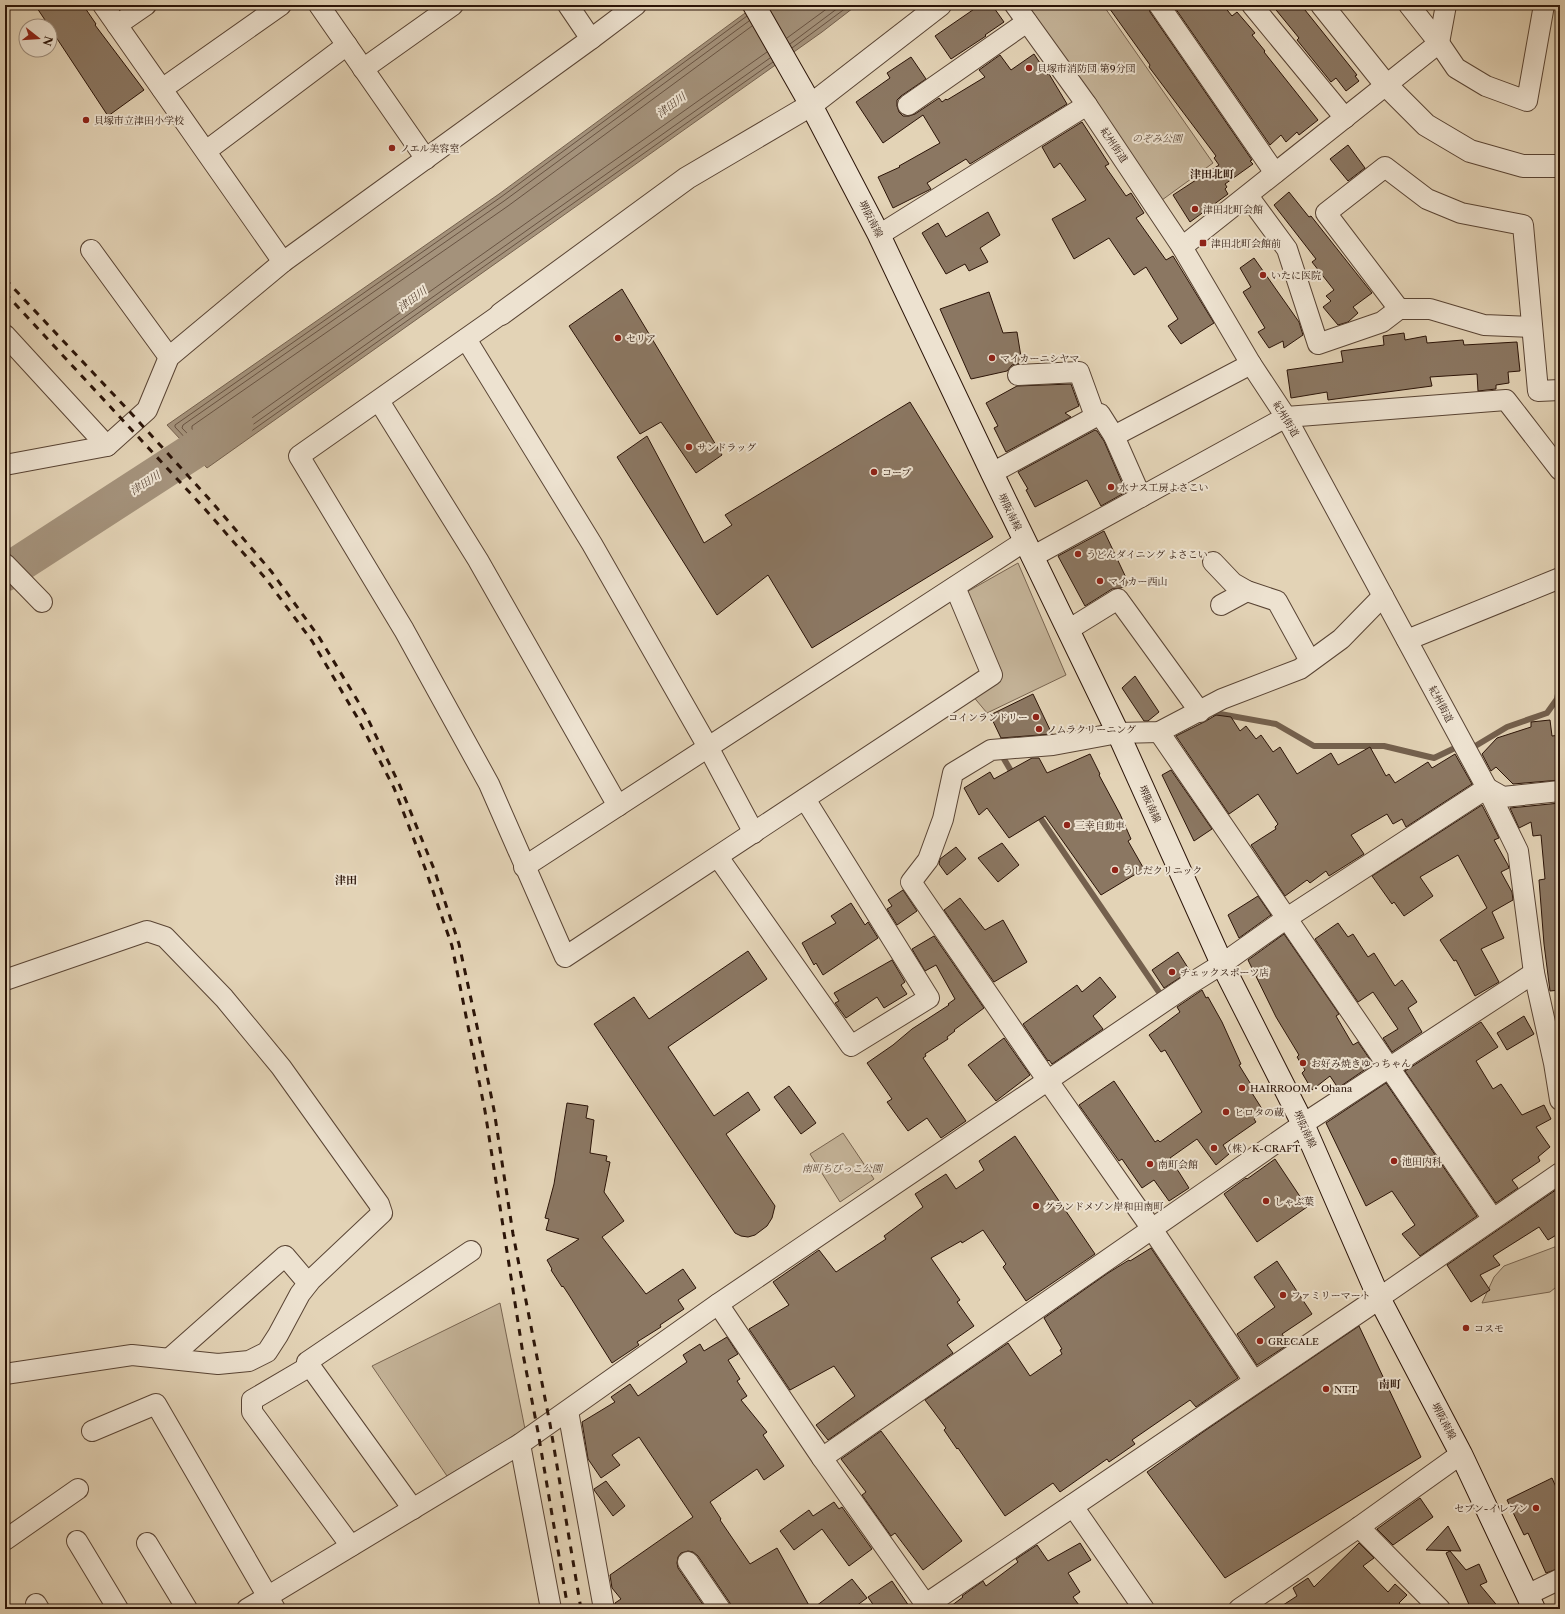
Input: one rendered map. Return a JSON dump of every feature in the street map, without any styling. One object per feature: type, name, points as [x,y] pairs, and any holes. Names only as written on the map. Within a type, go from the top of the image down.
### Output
[{"type":"main road","name":"堺阪南線","points":[[754,5],[811,105],[879,235],[1028,549],[1118,733],[1222,964],[1303,1124],[1378,1298],[1461,1454],[1529,1604]]},
{"type":"main road","points":[[501,314],[687,178],[811,105],[940,5]]},
{"type":"main road","points":[[1322,5],[1386,85],[1426,125],[1470,151],[1523,166],[1560,166]]},
{"type":"main road","points":[[925,1608],[1072,1505],[1378,1298]]},
{"type":"street","points":[[103,5],[283,262]]},
{"type":"street","points":[[117,25],[146,5]]},
{"type":"street","points":[[162,89],[281,5]]},
{"type":"street","points":[[319,5],[426,159]]},
{"type":"street","points":[[363,69],[453,5]]},
{"type":"street","points":[[568,5],[591,39]]},
{"type":"street","points":[[5,465],[106,446],[147,410],[169,357],[283,262],[636,5]]},
{"type":"street","name":"紀州街道","points":[[1015,5],[1087,105],[1182,248],[1251,364],[1286,417],[1487,788],[1518,851],[1534,973],[1554,1063],[1560,1100]]},
{"type":"street","points":[[1159,5],[1275,173]]},
{"type":"street","points":[[1252,5],[1345,118]]},
{"type":"street","points":[[1409,5],[1439,43],[1456,68],[1486,86],[1526,101],[1544,5]]},
{"type":"street","points":[[1182,248],[1439,43],[1446,5]]},
{"type":"street","points":[[908,105],[1027,22]]},
{"type":"street","points":[[206,151],[347,46]]},
{"type":"street","points":[[879,235],[1087,105]]},
{"type":"street","points":[[1399,309],[1326,213],[1385,167],[1427,199],[1461,213],[1523,225],[1538,391],[1560,390]]},
{"type":"street","points":[[1248,196],[1287,249],[1318,344],[1382,322],[1399,309],[1430,309],[1484,325],[1532,327]]},
{"type":"street","points":[[91,250],[169,357]]},
{"type":"street","points":[[501,314],[299,456],[404,630],[489,784],[524,867],[565,957],[992,675],[955,586]]},
{"type":"street","points":[[5,335],[106,446]]},
{"type":"street","points":[[466,339],[592,544],[708,747],[754,833]]},
{"type":"street","points":[[1114,436],[1251,364]]},
{"type":"street","points":[[1018,375],[1079,372],[1095,416]]},
{"type":"street","points":[[379,400],[478,560],[618,806]]},
{"type":"street","points":[[524,867],[955,586],[1028,549],[1141,497],[1286,417],[1506,400],[1560,470]]},
{"type":"street","points":[[992,473],[1100,414],[1114,436],[1141,497]]},
{"type":"street","points":[[1213,562],[1233,584],[1247,591],[1276,601],[1310,661]]},
{"type":"street","points":[[5,564],[42,602]]},
{"type":"street","points":[[1407,640],[1560,578]]},
{"type":"street","points":[[1221,605],[1247,591]]},
{"type":"street","points":[[1254,1381],[1152,1229],[911,882],[928,860],[943,818],[952,773],[991,750],[1053,745],[1118,733],[1159,732],[1200,712],[1222,699],[1300,669],[1341,639],[1383,596]]},
{"type":"street","points":[[1068,630],[1118,599],[1200,712]]},
{"type":"street","points":[[1159,732],[1493,1219]]},
{"type":"street","points":[[247,1609],[271,1603],[351,1546],[520,1444],[718,1304],[1190,984],[1222,964],[1287,918],[1487,788],[1504,797],[1560,791]]},
{"type":"street","points":[[718,857],[851,1046],[929,998],[805,799]]},
{"type":"street","points":[[5,980],[148,931],[165,937],[224,998],[281,1067],[379,1204],[382,1213],[308,1283],[300,1294],[278,1336],[267,1352],[249,1361],[218,1364],[132,1355],[5,1374]]},
{"type":"street","points":[[822,1458],[1303,1124],[1534,973]]},
{"type":"street","points":[[1378,1298],[1560,1173]]},
{"type":"street","points":[[413,1509],[307,1362],[470,1251]]},
{"type":"street","points":[[170,1358],[285,1256],[308,1283]]},
{"type":"street","points":[[718,1304],[925,1608]]},
{"type":"street","points":[[310,1366],[252,1400],[252,1412],[351,1546]]},
{"type":"street","points":[[92,1431],[156,1404],[271,1603]]},
{"type":"street","points":[[568,1411],[604,1609]]},
{"type":"street","points":[[520,1444],[551,1609]]},
{"type":"street","points":[[1239,1609],[1359,1527],[1461,1454]]},
{"type":"street","points":[[5,1540],[78,1489]]},
{"type":"street","points":[[1072,1505],[1144,1609]]},
{"type":"street","points":[[1359,1527],[1440,1609]]},
{"type":"street","points":[[77,1541],[118,1609]]},
{"type":"street","points":[[147,1543],[186,1609]]},
{"type":"street","points":[[688,1562],[720,1609]]},
{"type":"street","points":[[1529,1604],[1560,1579]]},
{"type":"green space","name":"のぞみ公園","points":[[1028,5],[1103,5],[1213,163],[1162,200]]},
{"type":"green space","points":[[1018,563],[1066,675],[987,713],[972,695],[999,674],[965,593]]},
{"type":"green space","name":"南町ちびっこ公園","points":[[843,1133],[874,1179],[840,1202],[810,1154]]},
{"type":"green space","points":[[1560,1245],[1560,1284],[1550,1292],[1482,1303],[1494,1277],[1504,1266]]},
{"type":"green space","points":[[500,1303],[525,1429],[447,1476],[372,1366]]},
{"type":"water","points":[[756,5],[857,5],[822,32],[207,468],[167,425],[499,194]]},
{"type":"building","points":[[35,5],[83,5],[96,24],[95,25],[144,90],[108,116],[58,40],[58,18],[44,18]]},
{"type":"building","points":[[980,5],[992,5],[1004,22],[951,59],[935,36]]},
{"type":"building","points":[[1107,5],[1148,5],[1150,12],[1252,160],[1250,161],[1253,164],[1225,184],[1227,187],[1225,189],[1228,194],[1190,222],[1173,195],[1219,165],[1214,158],[1216,156],[1149,67],[1150,65]]},
{"type":"building","points":[[1173,5],[1223,5],[1232,16],[1237,12],[1255,33],[1252,35],[1265,51],[1264,52],[1318,120],[1299,135],[1297,132],[1286,142],[1281,135],[1270,145]]},
{"type":"building","points":[[1272,5],[1301,5],[1357,75],[1355,76],[1359,81],[1346,91],[1336,78],[1331,82],[1297,40],[1299,38]]},
{"type":"building","points":[[1034,54],[1048,75],[1049,74],[1067,104],[970,164],[966,159],[927,183],[931,189],[893,208],[878,177],[900,167],[899,166],[940,143],[923,115],[883,143],[856,102],[890,78],[887,73],[911,57],[926,79],[897,100],[899,112],[903,116],[915,114],[939,98],[942,102],[946,99],[947,100],[985,77],[979,70],[1000,55],[1011,70]]},
{"type":"building","points":[[1082,122],[1109,164],[1105,166],[1126,196],[1131,193],[1144,213],[1136,218],[1166,260],[1173,256],[1214,323],[1181,344],[1168,326],[1178,319],[1146,267],[1134,275],[1109,238],[1074,259],[1052,219],[1086,200],[1060,163],[1054,168],[1042,147]]},
{"type":"building","points":[[1348,145],[1365,168],[1348,181],[1330,159]]},
{"type":"building","points":[[1289,192],[1309,217],[1311,216],[1372,293],[1353,307],[1358,313],[1348,322],[1338,325],[1323,307],[1331,301],[1326,296],[1334,290],[1312,262],[1316,259],[1274,205]]},
{"type":"building","points":[[988,212],[1000,235],[980,248],[988,262],[969,271],[965,264],[946,274],[922,233],[938,223],[946,237]]},
{"type":"building","points":[[1254,258],[1299,322],[1303,335],[1284,348],[1283,341],[1269,348],[1258,332],[1265,328],[1243,292],[1251,287],[1240,268]]},
{"type":"building","points":[[622,289],[722,455],[696,473],[661,422],[640,434],[569,326]]},
{"type":"building","points":[[989,292],[1003,333],[1017,332],[1022,363],[1012,365],[1007,371],[971,379],[940,309]]},
{"type":"building","points":[[1404,333],[1405,340],[1426,336],[1427,343],[1463,340],[1464,345],[1517,342],[1520,371],[1508,372],[1509,383],[1496,385],[1496,389],[1478,391],[1477,374],[1430,377],[1432,386],[1328,400],[1327,392],[1291,398],[1287,370],[1343,362],[1341,351],[1384,345],[1383,336]]},
{"type":"building","points":[[1071,384],[1079,406],[1065,413],[1071,417],[1006,452],[994,428],[998,426],[986,403],[1017,386]]},
{"type":"building","name":"コープ","points":[[910,402],[993,537],[812,648],[768,575],[717,615],[617,457],[647,436],[704,543],[732,525],[725,515]]},
{"type":"building","points":[[1095,430],[1104,441],[1126,492],[1101,506],[1087,480],[1035,507],[1026,490],[1028,489],[1018,472]]},
{"type":"building","points":[[1104,531],[1129,584],[1121,588],[1112,589],[1085,606],[1058,556]]},
{"type":"building","points":[[1135,676],[1159,712],[1148,721],[1144,721],[1122,688]]},
{"type":"building","points":[[1033,694],[1052,734],[1001,738],[990,715]]},
{"type":"building","points":[[1216,715],[1231,717],[1240,731],[1246,726],[1256,739],[1261,735],[1273,752],[1280,747],[1297,774],[1331,753],[1338,765],[1370,747],[1386,776],[1389,774],[1395,783],[1428,762],[1432,768],[1455,754],[1472,784],[1406,827],[1402,819],[1393,824],[1387,814],[1351,835],[1364,854],[1329,876],[1326,871],[1310,883],[1307,880],[1285,896],[1251,845],[1276,829],[1275,827],[1278,824],[1258,794],[1229,814],[1176,736]]},
{"type":"building","points":[[1550,720],[1552,736],[1560,735],[1560,780],[1513,784],[1496,767],[1491,771],[1482,754],[1497,738],[1531,727],[1531,722]]},
{"type":"building","points":[[1090,754],[1131,839],[1128,841],[1144,869],[1101,895],[1045,816],[1009,838],[987,808],[979,815],[964,788],[990,772],[994,779],[1032,758],[1039,758],[1047,773]]},
{"type":"building","points":[[1171,770],[1212,829],[1194,841],[1162,775]]},
{"type":"building","points":[[1560,803],[1560,990],[1550,991],[1544,944],[1539,880],[1545,879],[1541,835],[1533,836],[1531,822],[1519,828],[1510,808]]},
{"type":"building","points":[[1482,805],[1499,838],[1494,840],[1509,868],[1501,872],[1512,892],[1513,900],[1492,912],[1504,938],[1481,949],[1499,982],[1475,996],[1456,960],[1454,961],[1440,940],[1487,908],[1458,855],[1420,877],[1433,896],[1404,916],[1394,902],[1392,904],[1372,876]]},
{"type":"building","points":[[1002,843],[1019,865],[998,882],[978,858]]},
{"type":"building","points":[[956,847],[966,859],[947,875],[939,864],[940,859]]},
{"type":"building","points":[[903,890],[917,911],[897,925],[887,909],[892,906],[888,900]]},
{"type":"building","points":[[1258,896],[1271,915],[1239,938],[1228,915]]},
{"type":"building","points":[[960,898],[985,930],[1003,920],[1027,962],[994,982],[944,910]]},
{"type":"building","points":[[851,903],[865,925],[868,922],[878,938],[823,975],[816,963],[814,965],[802,943],[836,923],[831,916]]},
{"type":"building","points":[[1338,923],[1348,937],[1353,934],[1368,957],[1374,953],[1395,986],[1402,980],[1417,1002],[1408,1008],[1422,1032],[1392,1052],[1383,1038],[1398,1029],[1373,992],[1358,1002],[1315,939]]},
{"type":"building","points":[[1284,934],[1339,1014],[1336,1016],[1353,1045],[1358,1042],[1373,1064],[1338,1088],[1330,1076],[1312,1090],[1302,1073],[1305,1070],[1297,1057],[1299,1055],[1276,1017],[1248,960]]},
{"type":"building","points":[[934,936],[984,1008],[954,1030],[955,1031],[947,1037],[948,1039],[925,1054],[926,1056],[923,1058],[966,1121],[941,1138],[927,1118],[908,1131],[887,1102],[892,1099],[867,1063],[893,1045],[912,1029],[949,1005],[948,1004],[955,999],[936,965],[925,971],[912,949]]},
{"type":"building","points":[[748,951],[767,979],[668,1047],[714,1116],[748,1092],[760,1110],[726,1134],[775,1206],[772,1218],[767,1226],[755,1235],[748,1237],[735,1233],[594,1024],[634,997],[649,1019]]},
{"type":"building","name":"チェックスポーツ店","points":[[1178,952],[1190,971],[1164,988],[1152,970]]},
{"type":"building","points":[[892,960],[905,982],[901,985],[907,994],[884,1008],[877,997],[846,1018],[835,1003],[839,1001],[834,993]]},
{"type":"building","points":[[1100,977],[1116,997],[1093,1016],[1103,1029],[1052,1064],[1049,1060],[1048,1061],[1023,1024],[1077,985],[1082,992]]},
{"type":"building","points":[[1202,990],[1206,998],[1208,997],[1222,1022],[1241,1064],[1239,1065],[1255,1091],[1252,1093],[1264,1112],[1254,1119],[1256,1122],[1223,1145],[1229,1154],[1216,1165],[1197,1139],[1170,1158],[1189,1188],[1169,1201],[1154,1180],[1142,1188],[1122,1159],[1119,1161],[1079,1105],[1114,1081],[1155,1142],[1158,1140],[1160,1142],[1202,1112],[1165,1050],[1161,1052],[1149,1035],[1180,1012],[1177,1007]]},
{"type":"building","points":[[1524,1016],[1534,1034],[1507,1050],[1497,1033]]},
{"type":"building","points":[[1481,1022],[1498,1047],[1476,1061],[1493,1089],[1501,1084],[1522,1115],[1544,1105],[1551,1119],[1536,1127],[1550,1147],[1538,1157],[1540,1161],[1512,1180],[1518,1188],[1496,1203],[1405,1071]]},
{"type":"building","points":[[1004,1038],[1030,1075],[996,1101],[968,1065]]},
{"type":"building","points":[[1386,1083],[1477,1216],[1420,1256],[1402,1234],[1415,1225],[1392,1191],[1366,1206],[1326,1123]]},
{"type":"building","points":[[789,1086],[816,1123],[801,1134],[774,1097]]},
{"type":"building","points":[[567,1103],[588,1106],[586,1118],[594,1120],[590,1153],[607,1156],[606,1161],[610,1162],[604,1192],[624,1221],[602,1237],[646,1294],[683,1269],[696,1288],[678,1300],[684,1309],[660,1325],[661,1327],[637,1342],[639,1345],[612,1363],[569,1295],[551,1270],[552,1269],[547,1260],[579,1239],[546,1230],[549,1219],[545,1218],[554,1184]]},
{"type":"building","points":[[1015,1136],[1095,1254],[1026,1301],[1003,1267],[1006,1264],[983,1230],[962,1243],[961,1241],[931,1258],[960,1300],[957,1302],[974,1326],[947,1345],[953,1353],[828,1440],[816,1425],[855,1396],[834,1366],[790,1390],[749,1329],[789,1305],[773,1282],[819,1250],[836,1272],[886,1239],[884,1236],[923,1207],[915,1194],[946,1174],[956,1189],[984,1170],[979,1161]]},
{"type":"building","name":"しゃぶ葉","points":[[1275,1159],[1307,1207],[1257,1242],[1224,1194]]},
{"type":"building","points":[[1560,1187],[1560,1227],[1558,1234],[1548,1240],[1539,1227],[1493,1256],[1500,1265],[1480,1275],[1490,1290],[1471,1302],[1447,1265]]},
{"type":"building","points":[[1151,1248],[1238,1378],[1196,1407],[1190,1400],[1132,1440],[1135,1444],[1109,1462],[1107,1459],[1060,1492],[1053,1483],[1005,1516],[958,1448],[957,1449],[944,1430],[946,1428],[925,1400],[1008,1343],[1030,1376],[1062,1354],[1060,1350],[1062,1349],[1044,1318],[1108,1273]]},
{"type":"building","points":[[1277,1261],[1312,1314],[1282,1334],[1289,1344],[1257,1365],[1237,1334],[1275,1307],[1254,1277]]},
{"type":"building","name":"NTT","points":[[1359,1326],[1421,1457],[1225,1578],[1147,1472]]},
{"type":"building","points":[[727,1337],[738,1354],[728,1360],[740,1379],[737,1381],[747,1396],[741,1400],[767,1432],[763,1435],[784,1466],[764,1480],[757,1469],[710,1502],[721,1519],[720,1520],[750,1564],[777,1548],[811,1609],[731,1609],[730,1603],[698,1556],[693,1552],[688,1551],[681,1553],[678,1557],[678,1568],[706,1609],[615,1609],[615,1603],[621,1599],[612,1588],[610,1575],[693,1517],[639,1437],[612,1455],[620,1465],[601,1478],[588,1459],[582,1422],[615,1402],[611,1397],[630,1384],[638,1396],[687,1362],[683,1355],[700,1344],[704,1351]]},
{"type":"building","points":[[881,1431],[962,1541],[923,1570],[895,1533],[891,1536],[862,1495],[866,1492],[841,1459]]},
{"type":"building","name":"セブン-イレブン","points":[[1552,1478],[1560,1496],[1560,1568],[1546,1573],[1528,1533],[1524,1535],[1507,1500]]},
{"type":"building","points":[[606,1481],[625,1506],[613,1516],[594,1490]]},
{"type":"building","points":[[1420,1498],[1433,1517],[1393,1545],[1377,1529]]},
{"type":"building","points":[[834,1502],[839,1509],[842,1507],[872,1549],[849,1566],[822,1529],[794,1550],[780,1531],[809,1510],[813,1516]]},
{"type":"building","points":[[1448,1526],[1461,1551],[1426,1550]]},
{"type":"building","points":[[1080,1543],[1091,1560],[1068,1573],[1080,1592],[1073,1597],[1082,1609],[947,1609],[983,1581],[986,1586],[1018,1562],[1016,1559],[1037,1545],[1048,1561]]},
{"type":"building","points":[[1359,1543],[1374,1558],[1363,1566],[1388,1592],[1395,1584],[1407,1595],[1399,1603],[1405,1609],[1277,1609],[1297,1596],[1293,1588],[1308,1578],[1314,1587]]},
{"type":"building","points":[[1450,1551],[1466,1570],[1479,1564],[1487,1582],[1480,1585],[1500,1609],[1471,1609],[1446,1553]]},
{"type":"building","points":[[852,1579],[867,1598],[852,1609],[812,1609]]},
{"type":"building","points":[[892,1581],[911,1609],[876,1609],[868,1597]]},
{"type":"waterway","name":"津田川","points":[[5,573],[235,424]]},
{"type":"waterway","points":[[1477,745],[1507,727],[1547,713],[1557,699],[1560,685]]},
{"type":"waterway","points":[[1209,712],[1276,724],[1314,746],[1384,746],[1434,758],[1457,747]]},
{"type":"waterway","points":[[1004,759],[1014,776]]},
{"type":"waterway","points":[[1037,813],[1161,995]]},
{"type":"railway","points":[[5,279],[130,412],[211,501],[271,571],[319,637],[365,713],[400,786],[434,869],[459,944],[494,1110],[513,1234],[550,1424],[581,1609]]},
{"type":"railway","points":[[5,293],[204,508],[266,579],[312,641],[357,717],[394,788],[425,868],[452,946],[485,1111],[523,1354],[538,1432],[568,1609]]},
{"type":"place","name":"貝塚市消防団 第9分団","points":[[1029,68]]},
{"type":"place","name":"貝塚市立津田小学校","points":[[86,120]]},
{"type":"place","name":"ノエル美容室","points":[[392,148]]},
{"type":"place","name":"津田北町会館","points":[[1195,209]]},
{"type":"place","name":"津田北町会館前","points":[[1203,243]]},
{"type":"place","name":"いたに医院","points":[[1263,275]]},
{"type":"place","name":"セリア","points":[[618,338]]},
{"type":"place","name":"マイカーニシヤマ","points":[[992,358]]},
{"type":"place","name":"サンドラッグ","points":[[689,447]]},
{"type":"place","name":"コープ","points":[[874,472]]},
{"type":"place","name":"水ナス工房よさこい","points":[[1111,487]]},
{"type":"place","name":"うどんダイニング よさこい","points":[[1078,554]]},
{"type":"place","name":"マイカー西山","points":[[1100,581]]},
{"type":"place","name":"コインランドリー","points":[[1036,717]]},
{"type":"place","name":"ノムラクリーニング","points":[[1039,729]]},
{"type":"place","name":"三幸自動車","points":[[1067,825]]},
{"type":"place","name":"うしだクリニック","points":[[1115,870]]},
{"type":"place","name":"チェックスポーツ店","points":[[1172,972]]},
{"type":"place","name":"お好み焼きゆっちゃん","points":[[1303,1063]]},
{"type":"place","name":"HAIRROOM・Ohana","points":[[1242,1088]]},
{"type":"place","name":"ヒロタの蔵","points":[[1226,1112]]},
{"type":"place","name":"（株）K-CRAFT","points":[[1214,1148]]},
{"type":"place","name":"池田内科","points":[[1394,1161]]},
{"type":"place","name":"南町会館","points":[[1150,1164]]},
{"type":"place","name":"しゃぶ葉","points":[[1266,1201]]},
{"type":"place","name":"グランドメゾン岸和田南町","points":[[1036,1206]]},
{"type":"place","name":"ファミリーマート","points":[[1283,1295]]},
{"type":"place","name":"コスモ","points":[[1466,1328]]},
{"type":"place","name":"GRECALE","points":[[1260,1341]]},
{"type":"place","name":"NTT","points":[[1326,1389]]},
{"type":"place","name":"セブン-イレブン","points":[[1536,1508]]},
{"type":"district","name":"津田北町","points":[[1212,174]]},
{"type":"district","name":"津田","points":[[346,880]]},
{"type":"district","name":"南町","points":[[1390,1384]]}]
